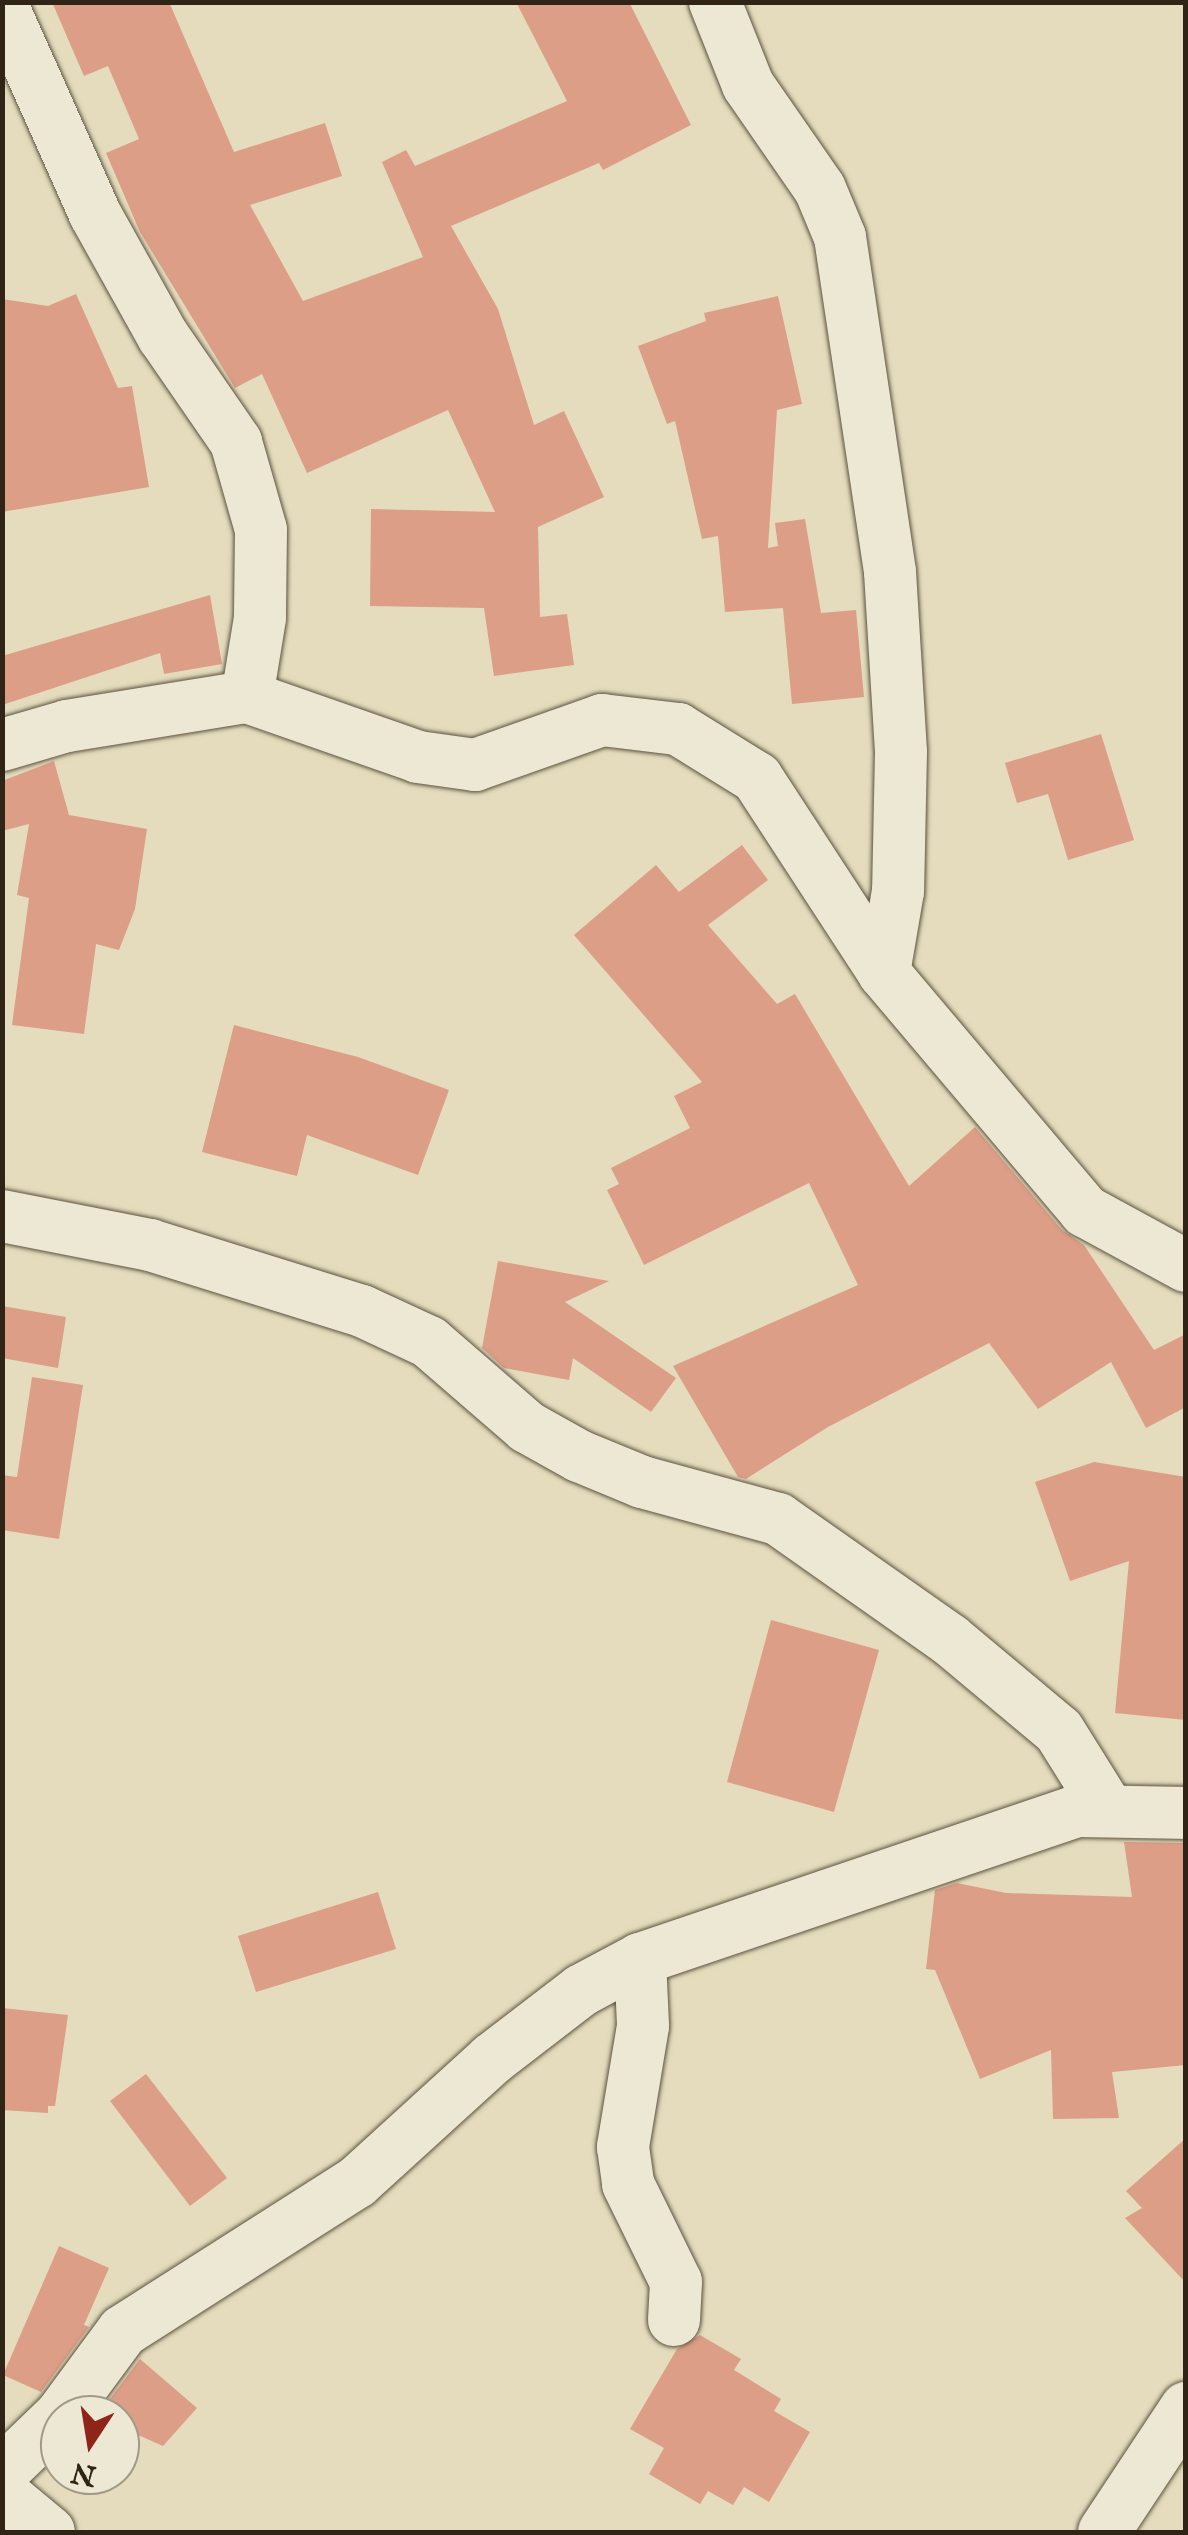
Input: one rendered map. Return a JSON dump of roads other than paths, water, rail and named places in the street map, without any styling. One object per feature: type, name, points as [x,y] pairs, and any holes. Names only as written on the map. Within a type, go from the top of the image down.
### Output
[{"type":"street","points":[[715,2],[748,85],[820,189],[840,237],[890,572],[896,680],[898,891],[884,973]]},
{"type":"street","points":[[2,6],[95,214],[163,336],[236,442],[260,530],[260,618],[247,696]]},
{"type":"street","points":[[2,745],[67,726],[247,696],[418,757],[475,766],[602,720],[678,729],[757,778],[884,973],[1085,1211],[1186,1266]]},
{"type":"street","points":[[2,1216],[150,1245],[314,1292],[430,1342],[527,1427],[579,1456],[642,1482],[778,1519],[949,1639],[1060,1731],[1109,1811]]},
{"type":"street","points":[[75,2395],[123,2332],[356,2182],[492,2059],[582,1990],[640,1959],[1076,1812],[1186,1813]]},
{"type":"street","points":[[640,1959],[642,2041],[623,2147],[628,2184],[676,2282],[674,2320]]},
{"type":"street","points":[[1104,2532],[1186,2408]]},
{"type":"street","points":[[2,2472],[40,2435]]}]
